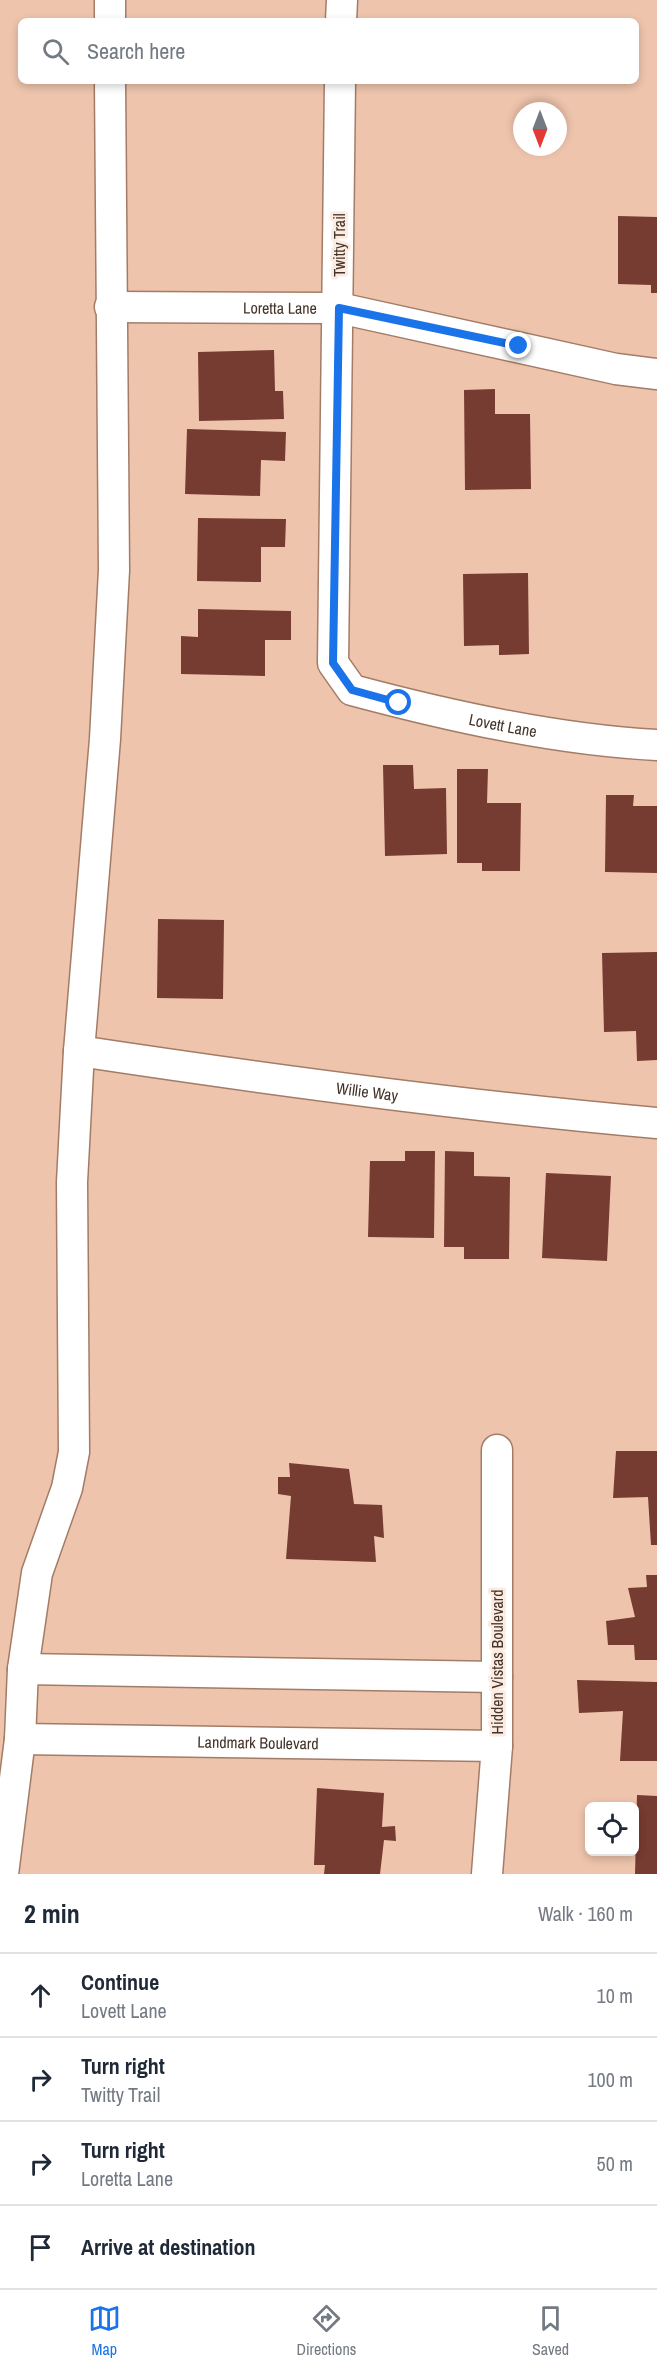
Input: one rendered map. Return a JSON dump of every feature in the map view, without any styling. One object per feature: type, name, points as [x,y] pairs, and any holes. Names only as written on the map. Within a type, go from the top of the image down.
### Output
[{"type":"street","points":[[110,0],[110,18]]},
{"type":"street","points":[[340,18],[342,0]]},
{"type":"street","points":[[3,1874],[20,1739],[11,1703],[23,1669],[37,1573],[67,1488],[74,1452],[72,1182],[79,1051],[105,739],[114,570],[110,307],[110,84]]},
{"type":"street","name":"Twitty Trail","points":[[340,84],[333,663],[352,690]]},
{"type":"street","name":"Loretta Lane","points":[[110,307],[339,308],[616,369],[657,374]]},
{"type":"street","name":"Lovett Lane","points":[[352,690],[498,723],[624,743],[657,745]]},
{"type":"street","name":"Willie Way","points":[[79,1051],[529,1112],[657,1123]]},
{"type":"street","name":"Hidden Vistas Boulevard","points":[[487,1874],[497,1746],[498,1450]]},
{"type":"street","points":[[23,1669],[498,1677]]},
{"type":"street","name":"Landmark Boulevard","points":[[20,1739],[497,1746]]},
{"type":"building","points":[[618,216],[657,217],[657,293],[651,293],[651,285],[618,284]]},
{"type":"building","points":[[274,350],[275,391],[283,391],[284,419],[199,421],[198,352]]},
{"type":"building","points":[[495,389],[495,414],[530,414],[531,489],[465,490],[464,390]]},
{"type":"building","points":[[187,429],[286,432],[285,461],[261,460],[260,496],[185,494]]},
{"type":"building","points":[[198,518],[286,519],[285,547],[261,547],[261,582],[197,581]]},
{"type":"building","points":[[528,573],[529,654],[499,655],[499,645],[464,646],[463,574]]},
{"type":"building","points":[[198,609],[291,611],[291,640],[265,640],[265,676],[181,674],[181,636],[198,637]]},
{"type":"building","points":[[383,765],[413,765],[414,789],[446,788],[447,854],[385,856]]},
{"type":"building","points":[[457,769],[488,769],[487,803],[521,803],[520,871],[482,871],[482,863],[457,863]]},
{"type":"building","points":[[606,795],[634,795],[633,806],[657,806],[657,873],[605,872]]},
{"type":"building","points":[[158,919],[224,920],[223,999],[157,998]]},
{"type":"building","points":[[657,952],[657,1060],[637,1061],[636,1031],[604,1032],[602,953]]},
{"type":"building","points":[[405,1151],[435,1151],[434,1238],[368,1237],[370,1161],[405,1161]]},
{"type":"building","points":[[445,1151],[474,1152],[474,1176],[510,1177],[509,1259],[464,1259],[464,1247],[444,1247]]},
{"type":"building","points":[[546,1173],[611,1176],[607,1261],[542,1258]]},
{"type":"building","points":[[616,1451],[657,1451],[657,1545],[651,1545],[648,1497],[613,1498]]},
{"type":"building","points":[[289,1463],[349,1469],[354,1504],[382,1505],[384,1538],[374,1536],[376,1562],[286,1559],[291,1496],[278,1494],[278,1477],[290,1477]]},
{"type":"building","points":[[646,1575],[657,1575],[657,1660],[635,1660],[634,1645],[608,1645],[606,1621],[635,1617],[628,1588],[647,1587]]},
{"type":"building","points":[[577,1680],[657,1682],[657,1761],[620,1761],[623,1711],[579,1713]]},
{"type":"building","points":[[317,1788],[384,1793],[382,1827],[395,1826],[396,1841],[384,1840],[380,1874],[324,1874],[325,1865],[314,1865]]},
{"type":"building","points":[[637,1795],[657,1796],[657,1874],[635,1874],[635,1856],[639,1856],[639,1802],[637,1802]]},
{"type":"route","points":[[399,703],[352,690],[333,663],[339,308],[519,346]]}]
